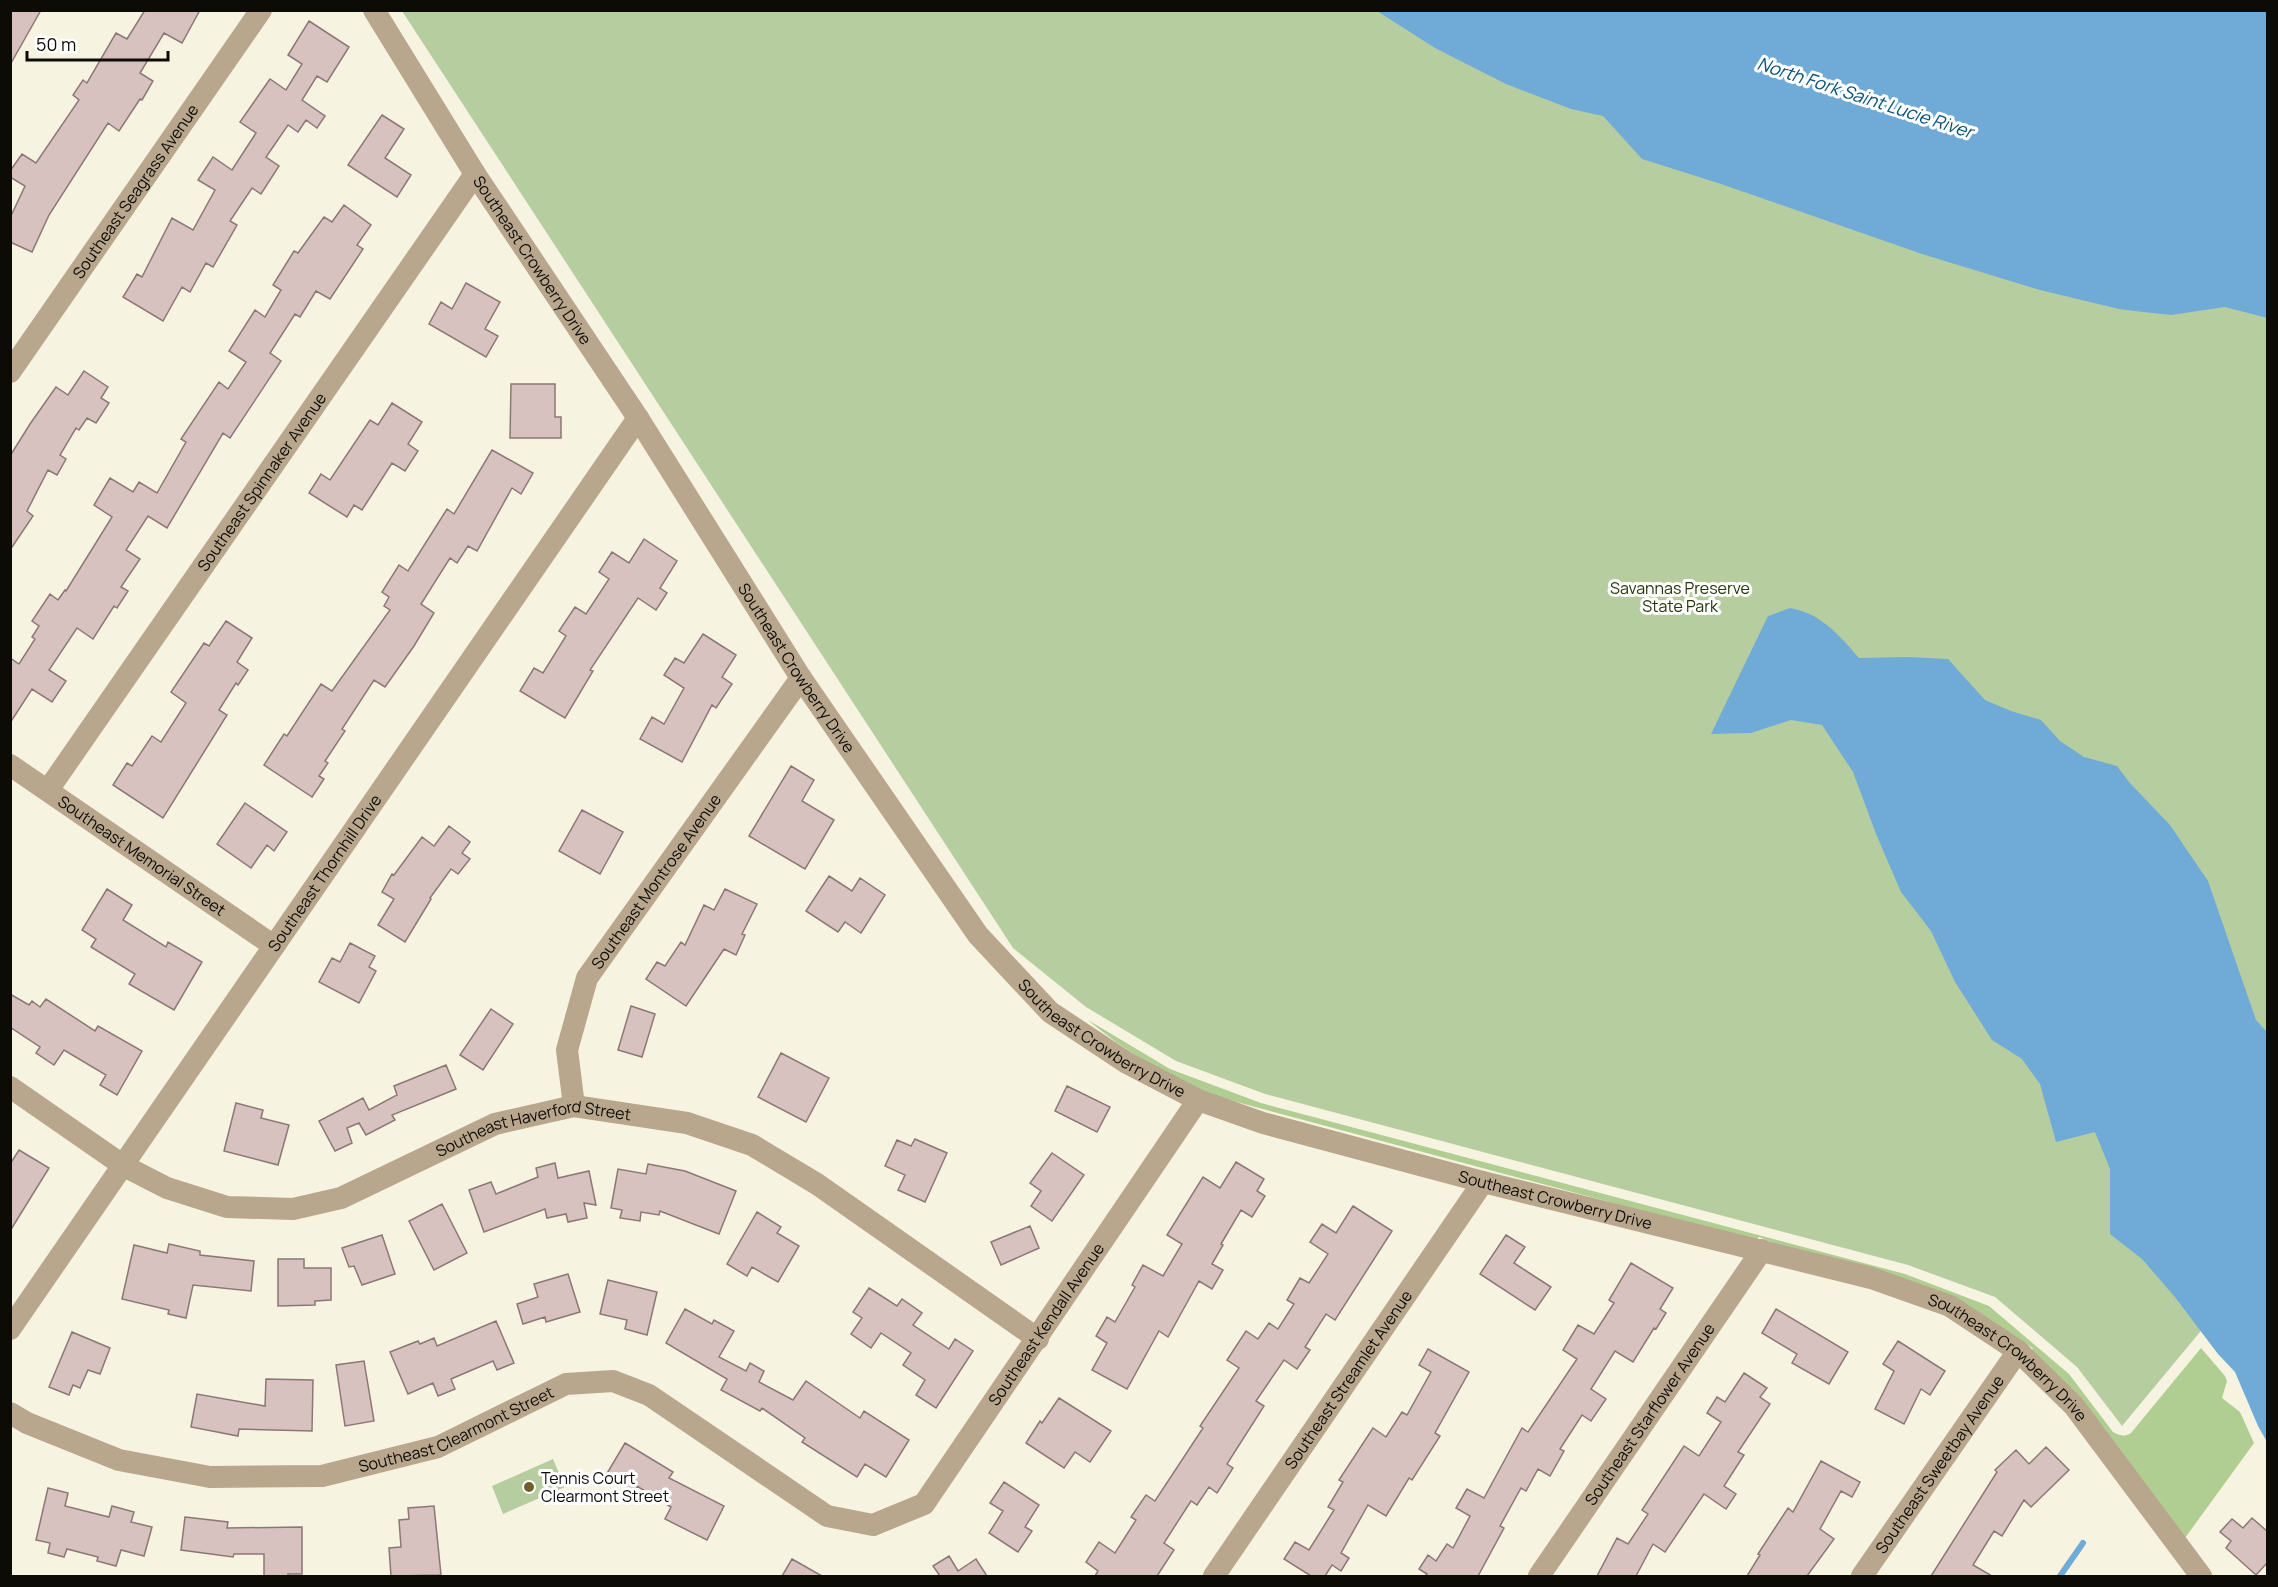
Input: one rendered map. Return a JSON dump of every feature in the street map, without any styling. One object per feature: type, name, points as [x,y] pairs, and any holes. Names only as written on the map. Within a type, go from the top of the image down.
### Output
[{"type":"street","name":"Southeast Seagrass Avenue","points":[[10,372],[261,10]]},
{"type":"street","name":"Southeast Crowberry Drive","points":[[374,10],[475,174],[638,418],[801,678],[978,935],[1050,1012],[1127,1063],[1198,1100],[1263,1123],[1483,1182],[1871,1278],[1950,1306],[2018,1351],[2074,1406],[2201,1576]]},
{"type":"street","name":"Southeast Spinnaker Avenue","points":[[48,790],[475,174]]},
{"type":"street","name":"Southeast Thornhill Drive","points":[[10,1329],[124,1167],[638,418]]},
{"type":"street","name":"Southeast Montrose Avenue","points":[[574,1106],[567,1050],[587,978],[801,678]]},
{"type":"street","name":"Southeast Memorial Street","points":[[10,765],[274,946]]},
{"type":"street","name":"Southeast Haverford Street","points":[[10,1087],[124,1167],[167,1188],[227,1207],[293,1209],[341,1197],[495,1124],[574,1106],[687,1123],[752,1145],[817,1184],[1038,1339]]},
{"type":"street","name":"Southeast Kendall Avenue","points":[[873,1525],[924,1504],[1198,1100]]},
{"type":"street","name":"Southeast Streamlet Avenue","points":[[1214,1576],[1483,1182]]},
{"type":"street","name":"Southeast Starflower Avenue","points":[[1539,1576],[1762,1250]]},
{"type":"street","name":"Southeast Sweetbay Avenue","points":[[1862,1576],[2018,1351]]},
{"type":"street","name":"Southeast Clearmont Street","points":[[10,1413],[27,1423],[119,1460],[210,1477],[322,1476],[438,1447],[566,1384],[613,1382],[649,1395],[827,1516],[873,1525]]},
{"type":"green space","name":"Savannas Preserve State Park","points":[[402,11],[2267,11],[2267,1325],[2234,1291],[2122,1426],[2077,1367],[1995,1297],[1908,1265],[1265,1094],[1176,1061],[1086,1007],[1013,948]]},
{"type":"green space","points":[[1088,1020],[1170,1069],[1261,1103],[1905,1274],[1989,1306],[2069,1374],[2113,1432],[2120,1435],[2131,1433],[2201,1348],[2225,1376],[2227,1381],[2222,1398],[2240,1412],[2254,1443],[2185,1538],[2032,1350],[2033,1348],[2027,1345],[1759,1237],[1757,1239],[1654,1214],[1218,1097],[1150,1064]]},
{"type":"green space","name":"Tennis Court Clearmont Street","points":[[553,1459],[565,1487],[503,1514],[492,1486]]},
{"type":"water","name":"North Fork Saint Lucie River","points":[[1377,11],[2267,11],[2267,318],[2225,307],[2171,315],[2143,312],[2119,309],[2040,290],[1922,254],[1642,159],[1603,116],[1571,109],[1506,84],[1435,48]]},
{"type":"water","points":[[1790,608],[1821,620],[1859,658],[1948,659],[1985,700],[2041,720],[2060,741],[2084,757],[2117,766],[2170,825],[2208,881],[2256,1020],[2267,1032],[2267,1442],[2235,1372],[2142,1259],[2110,1234],[2110,1169],[2095,1132],[2056,1142],[2040,1084],[2022,1059],[1992,1040],[1955,982],[1931,931],[1901,892],[1853,772],[1822,725],[1791,720],[1751,733],[1711,734],[1768,616]]},
{"type":"building","points":[[10,10],[41,10],[10,65]]},
{"type":"building","points":[[145,10],[200,10],[182,43],[164,33],[140,73],[153,81],[142,100],[140,99],[119,131],[108,123],[49,215],[32,252],[10,242],[10,218],[25,186],[10,177],[10,171],[22,154],[36,163],[79,100],[73,95],[83,80],[87,83],[116,33],[127,39]]},
{"type":"building","points":[[309,21],[349,47],[327,82],[317,76],[302,100],[325,116],[317,128],[306,120],[298,132],[288,125],[266,157],[279,166],[261,194],[252,188],[230,221],[237,225],[213,267],[206,263],[190,292],[182,287],[163,321],[123,297],[137,274],[142,277],[172,218],[193,230],[215,190],[198,180],[213,157],[232,170],[256,133],[240,122],[270,79],[286,90],[302,64],[288,55]]},
{"type":"building","points":[[382,115],[404,129],[385,158],[411,175],[397,197],[348,165]]},
{"type":"building","points":[[344,205],[371,225],[357,245],[363,249],[330,299],[316,291],[300,317],[295,314],[270,353],[281,361],[230,438],[223,433],[167,528],[148,516],[126,550],[140,559],[121,587],[128,591],[117,608],[114,606],[93,639],[77,628],[49,670],[66,681],[52,702],[32,689],[10,723],[10,658],[19,664],[35,639],[32,637],[39,626],[32,621],[50,594],[58,600],[66,591],[112,517],[94,505],[110,478],[133,492],[139,482],[157,493],[186,442],[181,439],[219,382],[228,389],[246,362],[229,351],[255,310],[265,317],[281,290],[273,285],[294,251],[298,253],[324,217],[332,222]]},
{"type":"building","points":[[466,283],[500,302],[485,329],[498,336],[486,357],[429,324],[441,302],[452,309]]},
{"type":"building","points":[[84,371],[108,387],[101,398],[109,403],[96,423],[87,418],[79,430],[76,428],[60,455],[66,459],[57,475],[48,470],[27,511],[33,516],[10,550],[10,456],[56,387],[68,395]]},
{"type":"building","points":[[511,384],[555,384],[555,417],[561,417],[561,438],[510,438]]},
{"type":"building","points":[[392,403],[422,422],[408,444],[418,451],[405,471],[392,463],[362,510],[354,505],[347,517],[309,493],[321,474],[330,480],[370,420],[378,425]]},
{"type":"building","points":[[492,450],[533,473],[521,494],[512,488],[477,551],[468,546],[457,563],[450,558],[421,604],[434,613],[385,687],[374,680],[342,729],[345,731],[325,761],[328,763],[319,776],[324,779],[312,797],[264,765],[284,734],[287,736],[321,684],[332,691],[390,610],[384,606],[389,597],[382,592],[399,565],[408,571],[447,509],[454,514]]},
{"type":"building","points":[[644,539],[677,561],[660,588],[667,593],[656,610],[638,598],[590,670],[593,671],[565,718],[520,691],[534,668],[543,673],[566,636],[559,631],[575,607],[586,614],[609,579],[599,572],[612,552],[629,563]]},
{"type":"building","points":[[226,621],[252,638],[237,662],[248,670],[238,685],[236,683],[219,710],[227,715],[163,818],[113,785],[127,763],[132,766],[152,736],[161,742],[186,703],[171,692],[204,643],[209,646]]},
{"type":"building","points":[[703,634],[736,655],[722,677],[732,684],[716,708],[712,705],[682,762],[640,739],[652,717],[664,724],[684,688],[664,675],[675,658],[684,663]]},
{"type":"building","points":[[791,766],[814,780],[802,801],[834,820],[805,869],[749,836]]},
{"type":"building","points":[[245,803],[287,832],[274,851],[267,845],[251,868],[217,844]]},
{"type":"building","points":[[582,810],[623,832],[600,874],[559,851]]},
{"type":"building","points":[[449,826],[470,842],[462,853],[470,859],[458,874],[451,869],[430,898],[405,942],[378,925],[394,899],[382,892],[392,874],[394,875],[422,837],[434,846]]},
{"type":"building","points":[[829,876],[852,891],[860,878],[885,895],[861,933],[845,922],[838,932],[806,911]]},
{"type":"building","points":[[107,889],[132,905],[123,920],[166,947],[168,942],[202,962],[174,1010],[129,984],[135,974],[91,947],[96,939],[82,930]]},
{"type":"building","points":[[725,889],[757,904],[742,934],[745,935],[736,955],[724,949],[686,1006],[646,979],[657,962],[665,966],[681,942],[685,945],[704,905],[714,910]]},
{"type":"building","points":[[350,943],[375,956],[369,967],[376,971],[359,1003],[319,982],[332,958],[340,962]]},
{"type":"building","points":[[10,994],[29,1005],[32,1001],[40,1007],[46,999],[95,1031],[98,1026],[142,1051],[117,1095],[100,1085],[106,1075],[64,1050],[54,1065],[36,1053],[40,1047],[10,1027]]},
{"type":"building","points":[[631,1006],[655,1014],[642,1057],[618,1050]]},
{"type":"building","points":[[491,1009],[513,1024],[483,1070],[460,1055]]},
{"type":"building","points":[[781,1053],[829,1078],[806,1122],[758,1097]]},
{"type":"building","points":[[446,1065],[456,1089],[392,1115],[395,1120],[366,1135],[359,1123],[347,1128],[352,1143],[335,1151],[319,1121],[363,1098],[369,1110],[397,1095],[394,1086]]},
{"type":"building","points":[[1067,1086],[1110,1107],[1097,1132],[1055,1111]]},
{"type":"building","points":[[236,1103],[263,1110],[261,1118],[289,1125],[278,1165],[224,1151]]},
{"type":"building","points":[[915,1139],[947,1153],[925,1202],[898,1190],[905,1175],[885,1166],[897,1140],[911,1146]]},
{"type":"building","points":[[19,1150],[49,1168],[10,1231],[10,1164]]},
{"type":"building","points":[[1052,1153],[1084,1175],[1052,1221],[1031,1206],[1041,1191],[1030,1183]]},
{"type":"building","points":[[1236,1162],[1264,1179],[1257,1191],[1265,1196],[1252,1217],[1241,1210],[1221,1244],[1223,1245],[1212,1264],[1223,1270],[1212,1289],[1199,1281],[1168,1337],[1159,1331],[1127,1389],[1092,1370],[1107,1343],[1096,1336],[1107,1317],[1115,1322],[1135,1287],[1132,1285],[1143,1265],[1163,1276],[1182,1244],[1167,1235],[1203,1177],[1220,1188]]},
{"type":"building","points":[[555,1163],[558,1178],[589,1171],[596,1205],[584,1203],[587,1218],[568,1222],[566,1214],[547,1218],[545,1209],[484,1232],[469,1190],[491,1182],[496,1194],[538,1177],[536,1168]]},
{"type":"building","points":[[648,1164],[685,1171],[736,1191],[719,1234],[660,1211],[659,1215],[641,1212],[640,1221],[620,1218],[622,1210],[611,1208],[618,1169],[646,1174]]},
{"type":"building","points":[[442,1204],[467,1253],[434,1270],[409,1221]]},
{"type":"building","points":[[1353,1206],[1392,1231],[1335,1320],[1326,1314],[1305,1347],[1310,1350],[1297,1369],[1284,1360],[1256,1401],[1264,1406],[1227,1464],[1233,1468],[1217,1493],[1209,1487],[1197,1505],[1191,1501],[1164,1543],[1174,1550],[1157,1576],[1095,1576],[1098,1571],[1086,1562],[1099,1542],[1115,1553],[1136,1520],[1131,1517],[1146,1495],[1155,1501],[1203,1428],[1200,1426],[1239,1368],[1227,1360],[1246,1331],[1258,1339],[1269,1323],[1278,1329],[1294,1304],[1287,1300],[1300,1278],[1309,1283],[1328,1254],[1310,1242],[1322,1224],[1336,1233]]},
{"type":"building","points":[[757,1212],[781,1227],[777,1233],[799,1246],[778,1282],[752,1267],[747,1276],[727,1264]]},
{"type":"building","points":[[1030,1226],[1039,1248],[1001,1265],[991,1242]]},
{"type":"building","points":[[382,1235],[395,1274],[362,1285],[354,1266],[349,1267],[342,1248]]},
{"type":"building","points":[[1506,1235],[1525,1247],[1514,1263],[1551,1287],[1535,1310],[1480,1274]]},
{"type":"building","points":[[169,1244],[200,1251],[200,1255],[254,1261],[251,1291],[193,1285],[186,1318],[168,1314],[169,1310],[122,1299],[134,1245],[167,1253]]},
{"type":"building","points":[[278,1259],[304,1259],[304,1268],[331,1268],[331,1300],[315,1301],[315,1305],[278,1306]]},
{"type":"building","points":[[1631,1263],[1673,1288],[1660,1309],[1666,1313],[1656,1329],[1654,1328],[1633,1362],[1615,1351],[1591,1389],[1606,1399],[1591,1421],[1582,1415],[1560,1449],[1564,1451],[1550,1476],[1538,1469],[1526,1491],[1521,1488],[1500,1526],[1504,1528],[1478,1576],[1425,1576],[1427,1574],[1419,1569],[1428,1555],[1436,1561],[1447,1544],[1453,1548],[1470,1516],[1456,1508],[1467,1489],[1484,1498],[1522,1428],[1528,1432],[1577,1359],[1563,1350],[1578,1325],[1594,1334],[1614,1303],[1609,1300]]},
{"type":"building","points":[[568,1274],[580,1312],[546,1322],[545,1317],[523,1324],[517,1304],[538,1297],[534,1284]]},
{"type":"building","points":[[608,1280],[657,1292],[647,1335],[625,1329],[627,1320],[600,1314]]},
{"type":"building","points":[[869,1288],[897,1306],[902,1299],[922,1313],[913,1325],[949,1349],[955,1339],[973,1351],[936,1408],[916,1395],[925,1380],[903,1365],[911,1353],[881,1333],[871,1348],[851,1334],[862,1318],[853,1312]]},
{"type":"building","points":[[685,1309],[712,1324],[714,1320],[734,1331],[719,1357],[746,1371],[750,1363],[764,1371],[759,1382],[793,1400],[806,1381],[860,1418],[864,1411],[909,1440],[886,1477],[865,1464],[857,1477],[802,1442],[805,1438],[762,1408],[760,1411],[721,1390],[727,1379],[666,1343]]},
{"type":"building","points":[[1776,1309],[1848,1352],[1829,1384],[1792,1363],[1797,1354],[1762,1333]]},
{"type":"building","points":[[496,1321],[514,1363],[497,1370],[493,1361],[451,1379],[455,1389],[438,1396],[433,1383],[408,1394],[390,1352],[418,1341],[420,1344],[434,1338],[437,1346]]},
{"type":"building","points":[[72,1332],[110,1348],[100,1374],[88,1370],[80,1388],[73,1385],[69,1395],[49,1387]]},
{"type":"building","points":[[1898,1341],[1945,1371],[1930,1395],[1921,1389],[1904,1424],[1875,1409],[1894,1371],[1883,1364]]},
{"type":"building","points":[[1428,1349],[1469,1372],[1435,1433],[1440,1436],[1412,1480],[1409,1478],[1386,1516],[1368,1505],[1341,1553],[1349,1558],[1341,1571],[1332,1565],[1325,1576],[1311,1576],[1284,1559],[1295,1542],[1309,1550],[1334,1510],[1328,1507],[1343,1482],[1339,1480],[1373,1428],[1386,1437],[1402,1412],[1407,1415],[1431,1372],[1419,1365]]},
{"type":"building","points":[[364,1361],[374,1421],[345,1426],[336,1365]]},
{"type":"building","points":[[1744,1373],[1767,1388],[1760,1397],[1770,1404],[1738,1452],[1744,1455],[1724,1486],[1736,1494],[1726,1509],[1704,1494],[1665,1552],[1653,1544],[1636,1576],[1597,1576],[1617,1538],[1628,1544],[1648,1514],[1642,1510],[1684,1446],[1699,1456],[1721,1422],[1707,1413],[1717,1397],[1725,1402]]},
{"type":"building","points":[[266,1379],[313,1380],[312,1431],[239,1429],[238,1436],[191,1427],[197,1394],[265,1406]]},
{"type":"building","points":[[1059,1398],[1111,1431],[1090,1462],[1075,1452],[1064,1468],[1026,1443]]},
{"type":"building","points":[[625,1443],[673,1472],[669,1478],[724,1506],[707,1540],[665,1519],[671,1507],[637,1486],[634,1492],[606,1475]]},
{"type":"building","points":[[2046,1447],[2069,1470],[2031,1507],[2024,1500],[2002,1536],[1994,1531],[1973,1565],[1992,1576],[1931,1576],[1997,1472],[1995,1470],[2016,1450],[2029,1464]]},
{"type":"building","points":[[1821,1461],[1860,1482],[1852,1497],[1841,1491],[1820,1529],[1834,1539],[1807,1576],[1747,1576],[1760,1555],[1758,1554],[1788,1508],[1793,1512]]},
{"type":"building","points":[[1004,1482],[1039,1505],[1025,1527],[1032,1531],[1018,1552],[989,1533],[1003,1511],[990,1503]]},
{"type":"building","points":[[48,1488],[68,1493],[65,1506],[109,1517],[112,1506],[134,1512],[131,1522],[152,1527],[144,1556],[121,1550],[116,1566],[97,1561],[98,1557],[67,1549],[64,1557],[48,1553],[50,1543],[36,1540]]},
{"type":"building","points":[[434,1506],[441,1575],[391,1576],[389,1548],[401,1547],[399,1520],[409,1519],[408,1508]]},
{"type":"building","points":[[185,1517],[228,1522],[227,1528],[302,1527],[302,1574],[264,1576],[264,1554],[234,1554],[233,1557],[181,1550]]},
{"type":"building","points":[[2252,1518],[2268,1532],[2268,1562],[2256,1575],[2226,1548],[2231,1541],[2220,1532],[2232,1519],[2243,1528]]},
{"type":"building","points":[[949,1556],[958,1571],[976,1559],[987,1576],[940,1576],[933,1566]]},
{"type":"building","points":[[792,1559],[822,1576],[782,1576]]},
{"type":"waterway","points":[[2060,1576],[2083,1543]]},
{"type":"place","name":"Tennis Court Clearmont Street","points":[[529,1487]]}]
